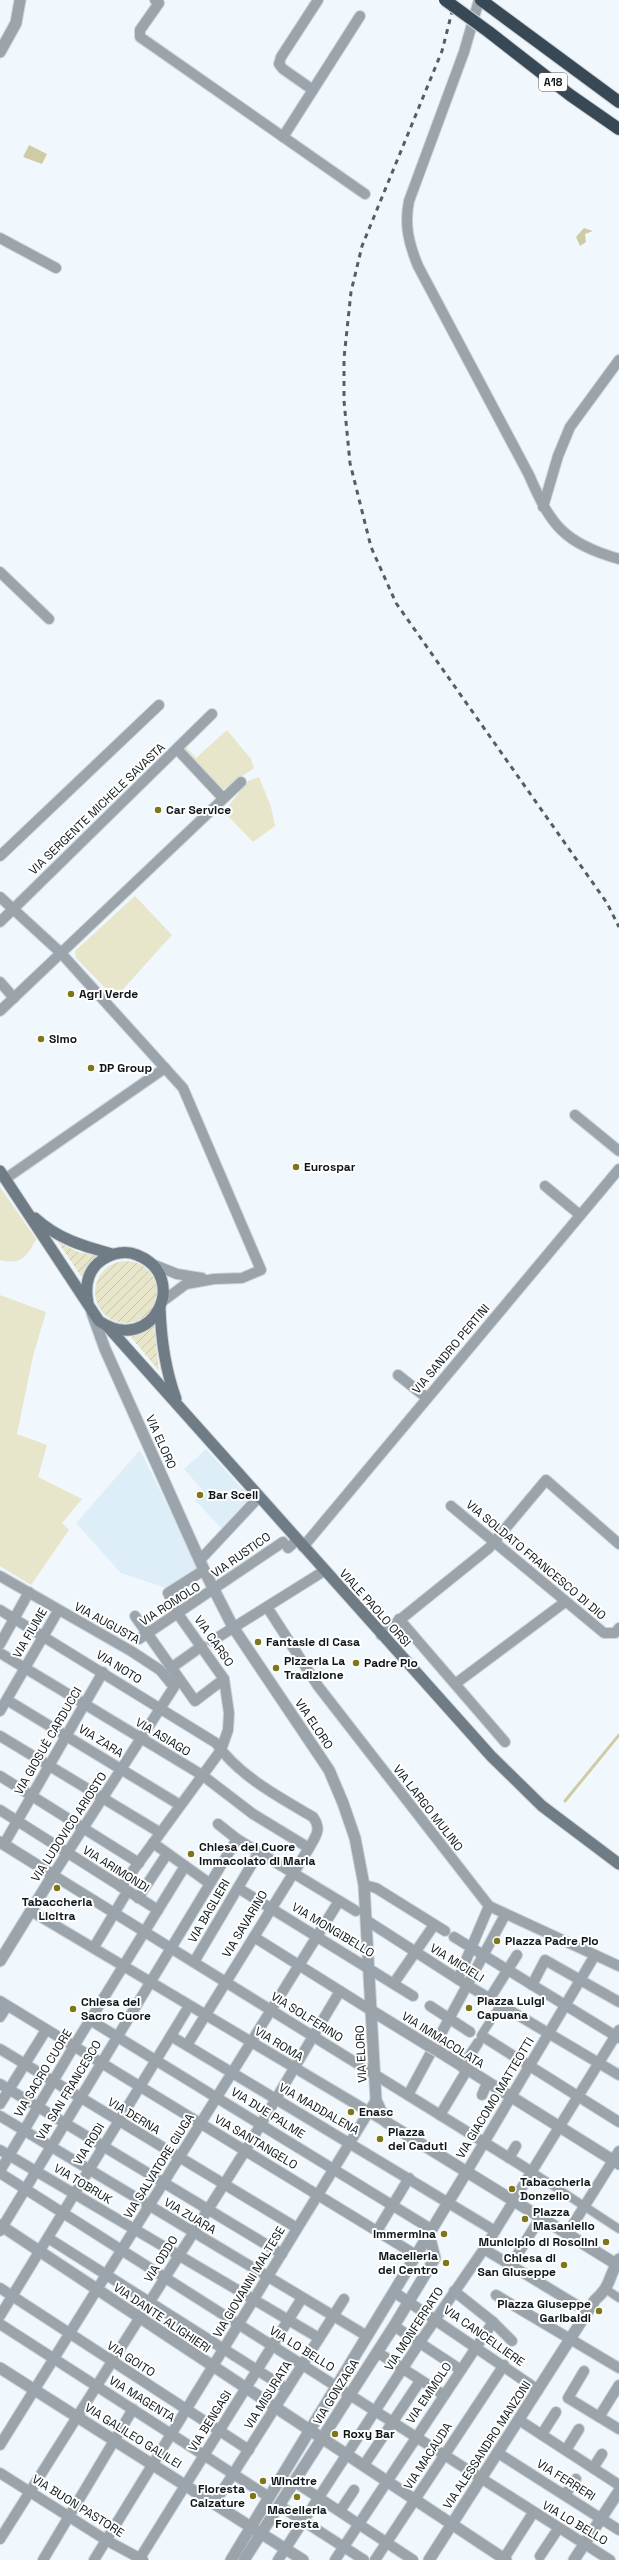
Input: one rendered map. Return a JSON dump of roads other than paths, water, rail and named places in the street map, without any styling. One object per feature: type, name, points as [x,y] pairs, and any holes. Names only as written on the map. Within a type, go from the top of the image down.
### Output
[{"type":"highway","name":"A18","points":[[445,0],[570,95],[619,130]]},
{"type":"highway","name":"A18","points":[[480,0],[619,102]]},
{"type":"main road","points":[[3,1175],[28,1211],[90,1308],[108,1327],[120,1334],[145,1325],[154,1318],[161,1304]]},
{"type":"main road","points":[[28,1211],[56,1235],[76,1245],[112,1254],[134,1253],[152,1264],[162,1281],[161,1338],[167,1376],[178,1406]]},
{"type":"main road","points":[[90,1308],[86,1291],[93,1268],[112,1254]]},
{"type":"main road","name":"VIALE PAOLO ORSI","points":[[120,1334],[178,1406],[381,1635],[491,1756],[537,1800],[579,1835],[619,1864]]},
{"type":"street","points":[[0,52],[16,23],[20,0]]},
{"type":"street","points":[[313,90],[283,69],[279,64],[281,57],[318,0]]},
{"type":"street","points":[[480,0],[464,52],[409,201],[406,214],[407,236],[418,266],[529,475],[543,507],[557,528],[580,545],[619,559]]},
{"type":"street","points":[[159,1],[140,30],[140,37],[365,194]]},
{"type":"street","points":[[283,137],[360,16]]},
{"type":"street","points":[[0,238],[56,268]]},
{"type":"street","points":[[543,507],[558,456],[570,427],[619,360]]},
{"type":"street","points":[[0,572],[49,619]]},
{"type":"street","points":[[0,856],[159,705]]},
{"type":"street","name":"VIA SERGENTE MICHELE SAVASTA","points":[[0,922],[212,714]]},
{"type":"street","points":[[177,749],[223,798]]},
{"type":"street","points":[[0,1011],[60,952],[241,782]]},
{"type":"street","points":[[0,897],[60,952],[183,1088],[261,1270],[242,1278],[214,1279],[186,1284],[161,1304]]},
{"type":"street","points":[[0,982],[14,998]]},
{"type":"street","points":[[3,1175],[165,1068]]},
{"type":"street","points":[[575,1115],[619,1151]]},
{"type":"street","name":"VIA SANDRO PERTINI","points":[[285,1545],[300,1543],[427,1398],[619,1169]]},
{"type":"street","points":[[545,1186],[580,1215]]},
{"type":"street","points":[[152,1264],[177,1274],[214,1279]]},
{"type":"street","name":"VIA ELORO","points":[[90,1308],[105,1350],[214,1590],[234,1627],[329,1770],[355,1838],[364,1885],[376,2100],[386,2122]]},
{"type":"street","points":[[105,1350],[120,1334]]},
{"type":"street","points":[[398,1375],[427,1398]]},
{"type":"street","points":[[381,1635],[494,1542],[546,1480],[619,1544]]},
{"type":"street","points":[[202,1565],[259,1496]]},
{"type":"street","name":"VIA SOLDATO FRANCESCO DI DIO","points":[[451,1506],[604,1633],[615,1633],[619,1628]]},
{"type":"street","name":"VIA RUSTICO","points":[[214,1590],[285,1545]]},
{"type":"street","name":"VIA CARSO","points":[[94,1947],[114,1913],[124,1890],[139,1863],[160,1832],[221,1750],[228,1730],[229,1713],[224,1679],[178,1614],[168,1593],[202,1565]]},
{"type":"street","points":[[212,1641],[324,1571]]},
{"type":"street","name":"VIA AUGUSTA","points":[[0,1576],[29,1592],[58,1611],[110,1638],[160,1670],[174,1687],[160,1709]]},
{"type":"street","name":"VIA ROMOLO","points":[[144,1637],[214,1590]]},
{"type":"street","points":[[0,1644],[29,1592]]},
{"type":"street","points":[[455,1684],[566,1602]]},
{"type":"street","name":"VIA LARGO MULINO","points":[[267,1607],[318,1686],[489,1906],[619,1966]]},
{"type":"street","name":"VIA NOTO","points":[[0,1610],[103,1672],[216,1743],[236,1766],[268,1790],[313,1817]]},
{"type":"street","name":"VIA FIUME","points":[[0,1711],[58,1611]]},
{"type":"street","points":[[135,1616],[144,1637],[171,1668],[195,1701],[224,1679]]},
{"type":"street","points":[[399,1620],[505,1742]]},
{"type":"street","points":[[171,1668],[202,1646]]},
{"type":"street","name":"VIA ASIAGO","points":[[0,1653],[24,1669],[202,1775],[253,1814],[309,1848]]},
{"type":"street","name":"VIA GIOSUÈ CARDUCCI","points":[[2,1843],[17,1821],[103,1672]]},
{"type":"street","name":"VIA ZARA","points":[[7,1700],[67,1735],[180,1805]]},
{"type":"street","name":"VIA LUDOVICO ARIOSTO","points":[[0,1961],[53,1875],[68,1854],[160,1709]]},
{"type":"street","points":[[0,1736],[160,1832]]},
{"type":"street","points":[[0,1776],[139,1863]]},
{"type":"street","name":"VIA ARIMONDI","points":[[0,1810],[124,1890],[158,1910]]},
{"type":"street","name":"VIA SAVARINO","points":[[187,2045],[254,1937],[270,1907],[294,1872],[319,1831],[318,1823],[313,1817]]},
{"type":"street","points":[[218,1824],[237,1839],[294,1872],[356,1911]]},
{"type":"street","name":"VIA SAN FRANCESCO","points":[[1,2228],[169,1948],[237,1839]]},
{"type":"street","name":"VIA SOLFERINO","points":[[2,1843],[483,2143],[532,2172],[583,2207],[619,2229]]},
{"type":"street","points":[[153,1843],[209,1883]]},
{"type":"street","name":"VIA BAGLIERI","points":[[194,1962],[259,1852]]},
{"type":"street","points":[[138,1898],[167,1854]]},
{"type":"street","name":"VIA SACRO CUORE","points":[[0,2172],[4,2153],[24,2131],[39,2108],[74,2046],[185,1866]]},
{"type":"street","points":[[364,1885],[376,1888],[565,2006],[618,2034]]},
{"type":"street","name":"VIA MONGIBELLO","points":[[238,1888],[369,1967],[413,1996]]},
{"type":"street","name":"VIA SALVATORE GIUGA","points":[[0,2445],[339,1901]]},
{"type":"street","points":[[458,1979],[489,1906]]},
{"type":"street","name":"VIA ROMA","points":[[31,1911],[94,1947],[251,2043],[368,2111],[543,2220]]},
{"type":"street","points":[[408,2095],[506,1915]]},
{"type":"street","name":"VIA MICIELI","points":[[366,1920],[467,1985],[549,2032],[619,2075]]},
{"type":"street","points":[[394,1983],[434,1925]]},
{"type":"street","name":"VIA IMMACOLATA","points":[[254,1937],[616,2162]]},
{"type":"street","points":[[490,1998],[517,1955]]},
{"type":"street","name":"VIA GIACOMO MATTEOTTI","points":[[466,2173],[596,1955]]},
{"type":"street","points":[[532,1985],[545,1960],[581,1979],[619,2002]]},
{"type":"street","name":"VIA ODDO","points":[[0,2539],[224,2185],[275,2098],[314,2037],[340,1991]]},
{"type":"street","points":[[0,2018],[4,2004]]},
{"type":"street","name":"VIA SANTANGELO","points":[[4,2004],[416,2254]]},
{"type":"street","name":"VIA RODI","points":[[0,2316],[189,2006]]},
{"type":"street","points":[[430,2006],[619,2122]]},
{"type":"street","points":[[440,2115],[464,2068],[478,2036],[498,2009]]},
{"type":"street","name":"VIA DUE PALME","points":[[90,2020],[392,2206],[430,2232]]},
{"type":"street","points":[[0,2104],[4,2087],[25,2065],[46,2030]]},
{"type":"street","name":"VIA MONFERRATO","points":[[278,2560],[348,2455],[420,2342],[484,2249],[618,2034]]},
{"type":"street","name":"VIA MADDALENA","points":[[171,2036],[350,2141],[495,2231]]},
{"type":"street","name":"VIA DERNA","points":[[0,2049],[297,2228]]},
{"type":"street","points":[[482,2094],[487,2083]]},
{"type":"street","points":[[4,2087],[282,2254]]},
{"type":"street","name":"VIA GIOVANNI MALTESE","points":[[94,2560],[282,2254],[332,2169],[376,2100]]},
{"type":"street","name":"VIA ZUARA","points":[[0,2116],[367,2336]]},
{"type":"street","points":[[509,2158],[516,2146]]},
{"type":"street","points":[[567,2234],[583,2207],[616,2162],[619,2151]]},
{"type":"street","name":"VIA TOBRUK","points":[[4,2153],[319,2338]]},
{"type":"street","name":"VIA LO BELLO","points":[[0,2172],[558,2529],[610,2560]]},
{"type":"street","name":"VIA GONZAGA","points":[[231,2560],[466,2173]]},
{"type":"street","points":[[377,2230],[409,2178]]},
{"type":"street","points":[[510,2265],[543,2220],[615,2261],[607,2290],[619,2298]]},
{"type":"street","name":"VIA DANTE ALIGHIERI","points":[[1,2228],[323,2438]]},
{"type":"street","name":"VIA GONZAGA","points":[[244,2560],[394,2326],[435,2258],[430,2232]]},
{"type":"street","points":[[48,2238],[287,2389]]},
{"type":"street","points":[[484,2249],[585,2310]]},
{"type":"street","name":"VIA GOITO","points":[[0,2288],[249,2450]]},
{"type":"street","name":"VIA ALESSANDRO MANZONI","points":[[429,2560],[538,2390],[585,2310],[607,2290]]},
{"type":"street","points":[[454,2291],[493,2322],[512,2341]]},
{"type":"street","name":"VIA CANCELLIERE","points":[[394,2292],[436,2318],[538,2390]]},
{"type":"street","points":[[496,2295],[567,2340],[619,2368]]},
{"type":"street","name":"VIA BENGASI","points":[[141,2559],[302,2298]]},
{"type":"street","name":"VIA MISURATA","points":[[214,2504],[344,2299]]},
{"type":"street","name":"VIA EMMOLO","points":[[335,2560],[493,2322]]},
{"type":"street","name":"VIA MAGENTA","points":[[0,2324],[269,2497]]},
{"type":"street","points":[[394,2326],[461,2370]]},
{"type":"street","points":[[377,2352],[444,2395]]},
{"type":"street","name":"VIA MACAUDA","points":[[375,2560],[504,2365]]},
{"type":"street","name":"VIA GALILEO GALILEI","points":[[0,2368],[261,2533]]},
{"type":"street","points":[[584,2371],[568,2398],[619,2429]]},
{"type":"street","points":[[364,2466],[420,2381]]},
{"type":"street","points":[[599,2417],[619,2385]]},
{"type":"street","points":[[43,2560],[133,2409]]},
{"type":"street","points":[[542,2434],[556,2412]]},
{"type":"street","points":[[519,2420],[619,2485]]},
{"type":"street","points":[[566,2450],[579,2429]]},
{"type":"street","points":[[323,2438],[504,2560],[534,2513]]},
{"type":"street","name":"VIA FERRERI","points":[[498,2453],[619,2530]]},
{"type":"street","points":[[593,2468],[602,2454]]},
{"type":"street","name":"VIA BUON PASTORE","points":[[0,2473],[106,2540],[141,2559]]},
{"type":"street","points":[[565,2495],[576,2479]]},
{"type":"street","points":[[295,2482],[413,2560]]},
{"type":"street","points":[[340,2512],[354,2490]]},
{"type":"street","points":[[574,2560],[619,2491]]},
{"type":"street","points":[[280,2506],[364,2560]]},
{"type":"street","points":[[540,2556],[558,2529]]},
{"type":"street","points":[[261,2533],[303,2560]]},
{"type":"waterway","points":[[565,1801],[619,1735]]},
{"type":"railway","points":[[455,0],[442,51],[362,246],[351,292],[344,358],[344,401],[350,463],[371,547],[396,603],[607,903],[619,927]]},
{"type":"place","name":"Car Service","points":[[158,810]]},
{"type":"place","name":"Agri Verde","points":[[71,994]]},
{"type":"place","name":"Simo","points":[[41,1039]]},
{"type":"place","name":"DP Group","points":[[91,1068]]},
{"type":"place","name":"Eurospar","points":[[296,1167]]},
{"type":"place","name":"Bar Scell","points":[[200,1495]]},
{"type":"place","name":"Fantasie di Casa","points":[[258,1642]]},
{"type":"place","name":"Padre Pio","points":[[356,1663]]},
{"type":"place","name":"Pizzeria La Tradizione","points":[[276,1668]]},
{"type":"place","name":"Chiesa del Cuore Immacolato di Maria","points":[[191,1854]]},
{"type":"place","name":"Tabaccheria Licitra","points":[[57,1888]]},
{"type":"place","name":"Piazza Padre Pio","points":[[497,1941]]},
{"type":"place","name":"Piazza Luigi Capuana","points":[[469,2008]]},
{"type":"place","name":"Chiesa del Sacro Cuore","points":[[73,2009]]},
{"type":"place","name":"Enasc","points":[[351,2112]]},
{"type":"place","name":"Piazza dei Caduti","points":[[380,2139]]},
{"type":"place","name":"Tabaccheria Donzello","points":[[512,2189]]},
{"type":"place","name":"Piazza Masaniello","points":[[525,2219]]},
{"type":"place","name":"Immermina","points":[[444,2234]]},
{"type":"place","name":"Municipio di Rosolini","points":[[606,2242]]},
{"type":"place","name":"Macelleria del Centro","points":[[446,2263]]},
{"type":"place","name":"Chiesa di San Giuseppe","points":[[564,2265]]},
{"type":"place","name":"Piazza Giuseppe Garibaldi","points":[[599,2311]]},
{"type":"place","name":"Roxy Bar","points":[[335,2434]]},
{"type":"place","name":"Windtre","points":[[263,2481]]},
{"type":"place","name":"Floresta Calzature","points":[[253,2496]]},
{"type":"place","name":"Macelleria Foresta","points":[[297,2497]]}]
